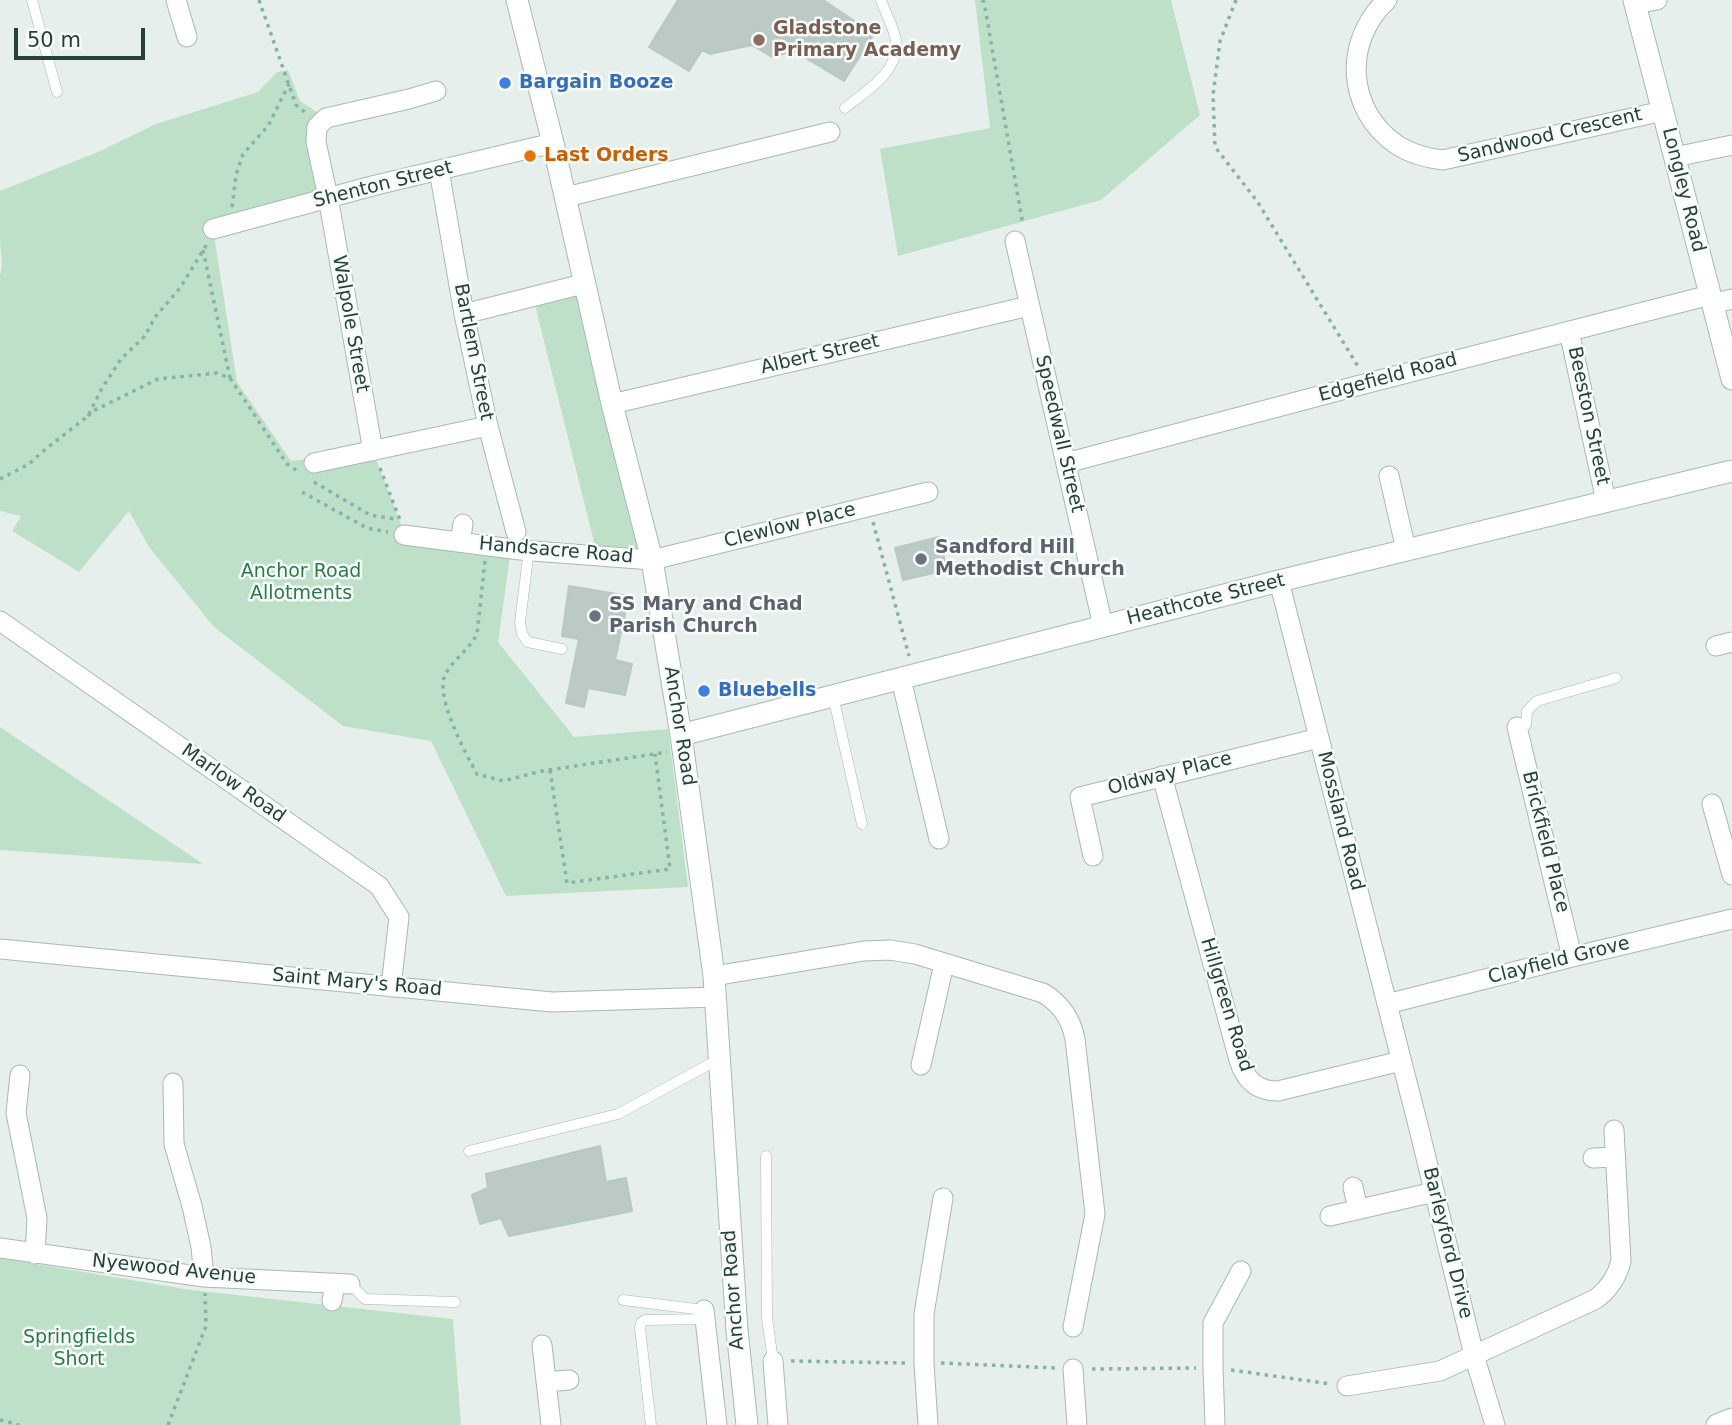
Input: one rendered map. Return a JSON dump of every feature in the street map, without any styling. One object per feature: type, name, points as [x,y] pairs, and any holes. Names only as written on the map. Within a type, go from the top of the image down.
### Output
[{"type":"street","points":[[176,0],[187,37]]},
{"type":"street","name":"Anchor Road","points":[[517,0],[566,197],[612,404],[652,560],[682,742],[715,986],[736,1317],[747,1425]]},
{"type":"street","name":"Sandwood Crescent","points":[[1387,0],[1362,34],[1356,65],[1357,81],[1367,111],[1375,124],[1386,136],[1412,153],[1443,160],[1663,111]]},
{"type":"street","points":[[1635,2],[1657,0]]},
{"type":"street","name":"Longley Road","points":[[1635,2],[1675,157],[1718,299],[1732,379]]},
{"type":"street","name":"Walpole Street","points":[[373,451],[316,142],[317,127],[326,118],[436,90]]},
{"type":"street","points":[[566,197],[830,132]]},
{"type":"street","name":"Shenton Street","points":[[221,227],[328,197],[553,143]]},
{"type":"street","points":[[1675,157],[1732,145]]},
{"type":"street","name":"Bartlem Street","points":[[439,170],[464,314],[488,426],[516,532]]},
{"type":"street","name":"Speedwall Street","points":[[1015,241],[1103,626]]},
{"type":"street","points":[[464,314],[575,286],[586,286]]},
{"type":"street","name":"Edgefield Road","points":[[1066,463],[1570,331],[1718,299]]},
{"type":"street","name":"Albert Street","points":[[612,404],[1029,306]]},
{"type":"street","name":"Beeston Street","points":[[1570,331],[1606,501]]},
{"type":"street","points":[[307,471],[381,448],[488,426]]},
{"type":"street","name":"Heathcote Street","points":[[682,742],[833,696],[1103,626],[1732,471]]},
{"type":"street","points":[[1389,476],[1406,550]]},
{"type":"street","name":"Clewlow Place","points":[[652,560],[928,492]]},
{"type":"street","name":"Handsacre Road","points":[[402,528],[461,533],[487,545],[652,560]]},
{"type":"street","name":"Mossland Road","points":[[1279,581],[1401,1061]]},
{"type":"street","name":"Marlow Road","points":[[0,621],[379,886],[398,916],[391,987]]},
{"type":"street","points":[[907,678],[939,839]]},
{"type":"street","name":"Brickfield Place","points":[[1519,727],[1573,957]]},
{"type":"street","name":"Oldway Place","points":[[1093,856],[1080,797],[1319,738]]},
{"type":"street","name":"Hillgreen Road","points":[[1162,776],[1244,1075],[1262,1089],[1279,1091],[1401,1061]]},
{"type":"street","points":[[1712,804],[1732,875]]},
{"type":"street","name":"Clayfield Grove","points":[[1387,1004],[1732,919]]},
{"type":"street","name":"Saint Mary's Road","points":[[0,949],[552,1002],[715,986],[864,951],[890,950],[915,954],[1043,993],[1059,1004],[1074,1029],[1095,1214],[1073,1327]]},
{"type":"street","points":[[921,1065],[944,964]]},
{"type":"street","name":"Barleyford Drive","points":[[1401,1061],[1474,1355],[1495,1425]]},
{"type":"street","points":[[20,1075],[16,1113],[37,1218],[35,1254]]},
{"type":"street","points":[[173,1083],[174,1144],[192,1206],[204,1277]]},
{"type":"street","points":[[1347,1386],[1440,1371],[1596,1299],[1611,1285],[1621,1261],[1614,1130]]},
{"type":"street","points":[[1593,1158],[1615,1157]]},
{"type":"street","points":[[1353,1186],[1358,1209]]},
{"type":"street","points":[[1330,1216],[1434,1192]]},
{"type":"street","points":[[928,1425],[924,1314],[943,1198]]},
{"type":"street","name":"Nyewood Avenue","points":[[0,1248],[204,1277],[339,1289]]},
{"type":"street","points":[[1215,1425],[1213,1323],[1241,1271]]},
{"type":"street","points":[[705,1315],[717,1425]]},
{"type":"street","points":[[542,1345],[551,1425]]},
{"type":"street","points":[[772,1361],[778,1425]]},
{"type":"street","points":[[1073,1369],[1077,1425]]},
{"type":"street","points":[[546,1382],[569,1381]]},
{"type":"street","points":[[1717,1425],[1732,1419]]},
{"type":"lane","points":[[32,0],[57,93]]},
{"type":"lane","points":[[845,108],[887,75],[895,55],[896,39],[881,0]]},
{"type":"lane","points":[[528,550],[520,622],[522,634],[528,642],[562,649]]},
{"type":"lane","points":[[1519,727],[1531,705],[1537,701],[1616,678]]},
{"type":"lane","points":[[833,696],[862,824]]},
{"type":"lane","points":[[469,1151],[618,1114],[720,1059]]},
{"type":"lane","points":[[765,1156],[767,1318],[772,1361]]},
{"type":"lane","points":[[339,1289],[365,1299],[455,1302]]},
{"type":"lane","points":[[623,1300],[705,1315]]},
{"type":"lane","points":[[651,1425],[641,1323],[645,1320],[705,1315]]},
{"type":"path","points":[[259,0],[296,105]]},
{"type":"path","points":[[982,0],[1023,225],[1015,241]]},
{"type":"path","points":[[1236,0],[1220,41],[1213,95],[1215,147],[1257,201],[1368,383]]},
{"type":"path","points":[[88,416],[121,359],[145,336],[155,317],[180,288],[209,240],[221,227],[243,154],[268,126],[289,84]]},
{"type":"path","points":[[203,250],[230,378],[287,464],[307,471],[370,515],[402,528]]},
{"type":"path","points":[[0,480],[29,464],[93,411],[158,379],[217,373],[230,378]]},
{"type":"path","points":[[373,451],[402,528]]},
{"type":"path","points":[[302,492],[367,528],[402,528]]},
{"type":"path","points":[[869,506],[907,678]]},
{"type":"path","points":[[487,545],[477,634],[447,670],[442,685],[443,701],[477,774],[503,781],[550,770],[655,754],[682,742]]},
{"type":"path","points":[[550,770],[567,883],[670,869],[655,754]]},
{"type":"path","points":[[168,1425],[206,1326],[204,1277]]},
{"type":"path","points":[[772,1361],[1073,1369],[1213,1368],[1347,1386]]},
{"type":"path","points":[[0,1420],[19,1425]]},
{"type":"green space","points":[[975,0],[1171,0],[1200,115],[1101,200],[898,256],[880,149],[990,128]]},
{"type":"green space","name":"Anchor Road Allotments","points":[[288,70],[300,101],[326,118],[317,127],[328,197],[213,229],[237,382],[291,461],[373,451],[405,535],[511,549],[498,642],[574,737],[668,729],[688,887],[506,896],[431,741],[343,726],[214,627],[149,547],[129,511],[79,572],[12,531],[21,516],[0,511],[0,191],[98,152],[156,124],[258,92],[277,72]]},
{"type":"green space","points":[[586,286],[652,560],[599,562],[533,297]]},
{"type":"green space","points":[[0,727],[203,864],[0,850]]},
{"type":"green space","name":"Springfields Short","points":[[0,1258],[191,1290],[453,1319],[461,1425],[0,1425]]},
{"type":"building","points":[[678,0],[823,0],[874,34],[844,81],[794,51],[772,57],[752,45],[710,54],[702,50],[689,71],[649,47]]},
{"type":"building","name":"Sandford Hill Methodist Church","points":[[939,537],[947,570],[903,580],[895,548]]},
{"type":"building","points":[[569,586],[629,596],[615,660],[632,664],[625,695],[588,688],[584,707],[566,703],[579,639],[562,636]]},
{"type":"building","points":[[600,1146],[606,1182],[626,1178],[632,1211],[509,1236],[501,1218],[480,1224],[472,1195],[488,1188],[486,1174]]},
{"type":"place","name":"Gladstone Primary Academy","points":[[759,40]]},
{"type":"place","name":"Bargain Booze","points":[[505,83]]},
{"type":"place","name":"Last Orders","points":[[530,156]]},
{"type":"place","name":"Sandford Hill Methodist Church","points":[[921,559]]},
{"type":"place","name":"SS Mary and Chad Parish Church","points":[[595,616]]},
{"type":"place","name":"Bluebells","points":[[704,691]]}]
